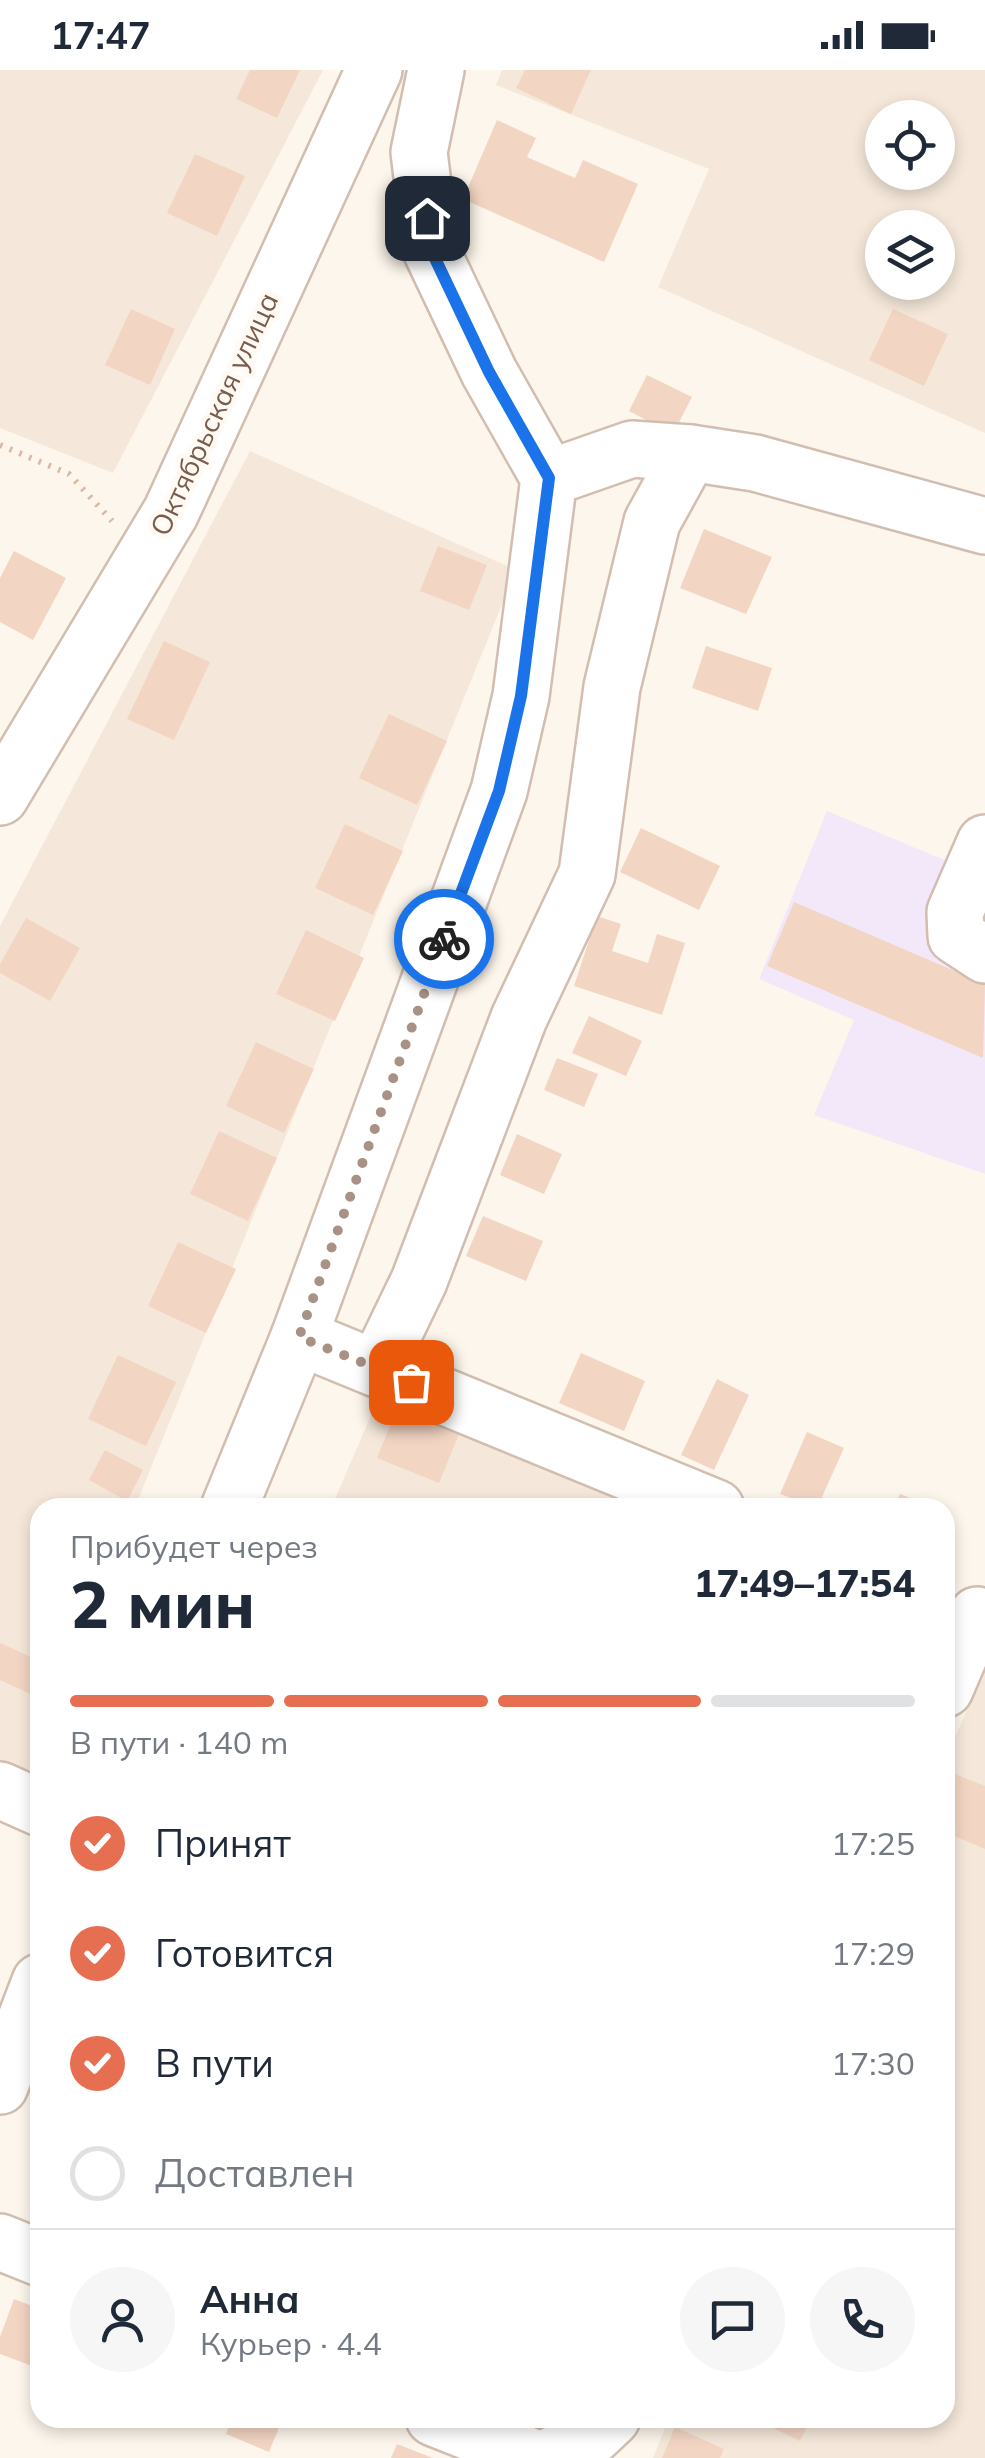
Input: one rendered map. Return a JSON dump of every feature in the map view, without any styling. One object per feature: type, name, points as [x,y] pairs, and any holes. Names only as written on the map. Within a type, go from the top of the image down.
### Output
[{"type":"street","name":"Октябрьская улица","points":[[0,797],[171,512],[374,70]]},
{"type":"street","points":[[234,1498],[299,1337],[499,791],[521,696],[549,478],[489,372],[431,250],[418,152],[436,70]]},
{"type":"street","points":[[549,478],[632,449],[690,453],[755,463],[985,526]]},
{"type":"street","points":[[377,1368],[419,1280],[519,1018],[587,874],[612,687],[652,522],[690,453]]},
{"type":"street","points":[[985,843],[955,912],[956,936],[985,955]]},
{"type":"street","points":[[299,1337],[692,1498]]},
{"type":"street","points":[[955,1656],[969,1612]]},
{"type":"street","points":[[0,1790],[30,1804]]},
{"type":"street","points":[[0,2086],[30,2008]]},
{"type":"street","points":[[0,2242],[30,2254]]},
{"type":"street","points":[[459,2428],[535,2458]]},
{"type":"street","points":[[546,2458],[601,2428]]},
{"type":"path","points":[[0,445],[69,474],[118,528],[171,512]]},
{"type":"shaded area","points":[[0,70],[323,70],[113,473],[0,428]]},
{"type":"shaded area","points":[[502,70],[985,70],[985,433],[658,287],[709,169],[496,85]]},
{"type":"shaded area","points":[[250,451],[516,570],[139,1498],[30,1498],[30,1766],[25,1778],[0,1766],[0,926]]},
{"type":"shaded area","points":[[827,811],[985,877],[985,1174],[814,1115],[854,1020],[759,979]]},
{"type":"shaded area","points":[[379,1397],[623,1498],[335,1498]]},
{"type":"shaded area","points":[[985,1669],[985,2458],[653,2458],[665,2428],[955,2428],[955,1737]]},
{"type":"building","points":[[250,70],[300,70],[277,118],[236,99]]},
{"type":"building","points":[[525,70],[591,70],[571,114],[516,88]]},
{"type":"building","points":[[497,120],[536,138],[527,157],[575,178],[583,160],[638,184],[604,262],[463,199]]},
{"type":"building","points":[[195,154],[245,176],[217,236],[167,213]]},
{"type":"building","points":[[131,309],[175,329],[150,385],[105,365]]},
{"type":"building","points":[[893,309],[948,334],[924,386],[869,360]]},
{"type":"building","points":[[647,375],[692,397],[673,434],[629,411]]},
{"type":"building","points":[[704,529],[772,557],[746,614],[680,588]]},
{"type":"building","points":[[438,546],[487,565],[469,610],[420,591]]},
{"type":"building","points":[[14,551],[66,578],[33,640],[0,622],[0,578]]},
{"type":"building","points":[[164,641],[210,662],[174,740],[127,719]]},
{"type":"building","points":[[706,646],[772,668],[758,711],[692,688]]},
{"type":"building","points":[[389,714],[447,741],[417,805],[359,778]]},
{"type":"building","points":[[345,824],[403,851],[373,915],[315,888]]},
{"type":"building","points":[[641,828],[720,866],[699,910],[620,872]]},
{"type":"building","points":[[794,902],[985,984],[983,1058],[767,966]]},
{"type":"building","points":[[597,916],[621,924],[612,951],[648,963],[657,934],[685,943],[662,1015],[574,986]]},
{"type":"building","points":[[26,918],[80,948],[50,1001],[0,973],[0,964]]},
{"type":"building","points":[[306,930],[364,958],[335,1021],[276,994]]},
{"type":"building","points":[[589,1016],[642,1041],[626,1076],[572,1053]]},
{"type":"building","points":[[256,1042],[314,1069],[284,1133],[226,1106]]},
{"type":"building","points":[[557,1058],[598,1074],[584,1107],[544,1090]]},
{"type":"building","points":[[219,1131],[277,1158],[248,1221],[190,1194]]},
{"type":"building","points":[[517,1134],[562,1154],[544,1194],[500,1175]]},
{"type":"building","points":[[483,1216],[543,1241],[526,1281],[466,1256]]},
{"type":"building","points":[[178,1242],[236,1269],[206,1333],[148,1306]]},
{"type":"building","points":[[581,1353],[645,1381],[624,1431],[559,1403]]},
{"type":"building","points":[[118,1355],[176,1382],[146,1446],[88,1419]]},
{"type":"building","points":[[717,1379],[749,1395],[714,1470],[681,1455]]},
{"type":"building","points":[[399,1403],[461,1429],[439,1483],[377,1458]]},
{"type":"building","points":[[807,1432],[844,1448],[822,1498],[780,1494]]},
{"type":"building","points":[[105,1450],[143,1470],[129,1498],[89,1480]]},
{"type":"building","points":[[0,1643],[30,1656],[30,1694],[0,1680]]},
{"type":"building","points":[[955,1774],[985,1786],[985,1849],[955,1836]]},
{"type":"building","points":[[14,2299],[30,2305],[30,2365],[0,2354],[0,2337]]},
{"type":"building","points":[[228,2428],[279,2428],[269,2452],[226,2434]]},
{"type":"building","points":[[675,2428],[724,2449],[720,2458],[662,2458]]},
{"type":"building","points":[[773,2428],[806,2428],[800,2441]]},
{"type":"building","points":[[397,2444],[433,2458],[391,2458]]},
{"type":"way so far","points":[[411,1382],[299,1337],[444,939]]},
{"type":"route","points":[[427,218],[431,250],[489,372],[549,478],[521,696],[499,791],[444,939]]}]
